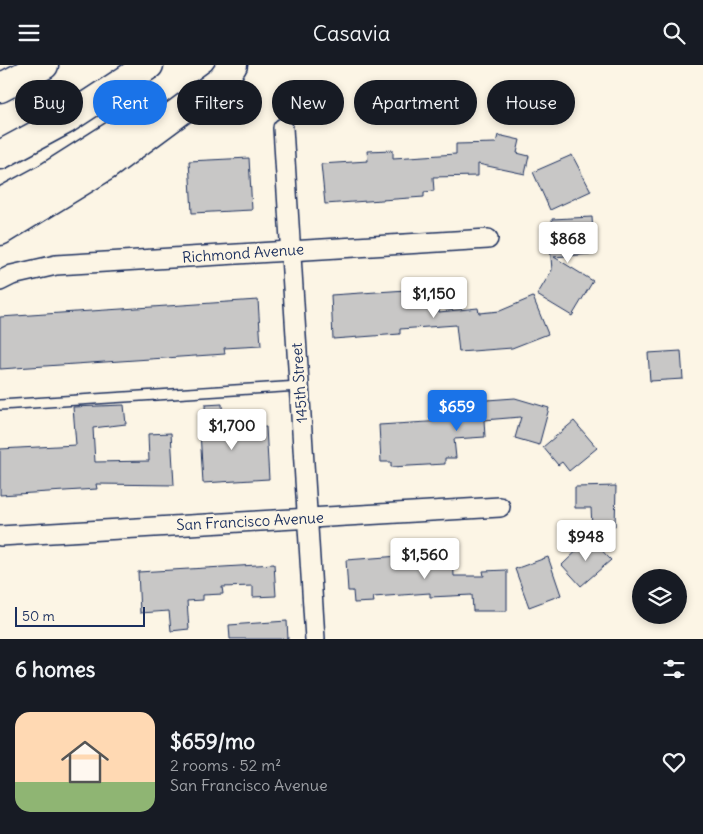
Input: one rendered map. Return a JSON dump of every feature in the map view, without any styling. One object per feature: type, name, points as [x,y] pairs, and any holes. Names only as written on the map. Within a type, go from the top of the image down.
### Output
[{"type":"highway","points":[[0,88],[44,65]]},
{"type":"highway","points":[[0,155],[65,120],[149,65]]},
{"type":"highway","points":[[0,203],[46,179],[131,126],[216,65]]},
{"type":"highway","points":[[0,231],[106,165],[222,80],[233,65]]},
{"type":"street","name":"145th Street","points":[[283,128],[315,639]]},
{"type":"street","name":"Richmond Avenue","points":[[0,281],[12,275],[56,265],[488,239]]},
{"type":"street","name":"San Francisco Avenue","points":[[0,536],[500,507]]},
{"type":"lane","points":[[0,405],[299,386]]},
{"type":"building","points":[[498,135],[520,140],[517,153],[529,156],[525,174],[478,164],[478,176],[433,177],[434,191],[424,192],[424,197],[325,204],[321,164],[368,161],[367,151],[393,150],[393,158],[456,154],[456,144],[496,143]]},
{"type":"building","points":[[572,155],[591,191],[550,210],[533,172]]},
{"type":"building","points":[[249,158],[252,210],[192,213],[189,161]]},
{"type":"building","points":[[592,217],[593,233],[590,233],[591,254],[554,257],[593,281],[572,316],[537,295],[552,270],[549,232],[553,232],[552,219]]},
{"type":"building","points":[[437,288],[439,312],[478,308],[479,313],[500,311],[533,297],[548,334],[512,348],[459,352],[456,325],[400,329],[400,334],[333,339],[331,295]]},
{"type":"building","points":[[258,300],[261,346],[224,348],[225,354],[0,369],[0,317]]},
{"type":"building","points":[[681,351],[683,379],[650,381],[648,353]]},
{"type":"building","points":[[515,398],[549,408],[539,445],[515,438],[521,417],[484,420],[485,437],[454,439],[456,458],[445,458],[445,464],[391,467],[391,462],[381,462],[379,425],[460,420],[459,402]]},
{"type":"building","points":[[222,404],[223,430],[266,427],[269,479],[203,483],[200,431],[206,431],[205,405]]},
{"type":"building","points":[[124,405],[126,424],[93,428],[95,462],[149,461],[148,434],[171,433],[174,485],[96,484],[97,489],[0,495],[0,449],[76,445],[73,407]]},
{"type":"building","points":[[574,421],[597,448],[569,471],[562,462],[558,465],[543,447]]},
{"type":"building","points":[[616,486],[615,526],[592,526],[591,508],[575,508],[575,487]]},
{"type":"building","points":[[590,538],[611,560],[581,586],[562,565]]},
{"type":"building","points":[[453,552],[454,576],[484,576],[483,571],[507,570],[507,611],[473,611],[472,595],[430,597],[430,593],[373,597],[374,602],[354,603],[353,591],[348,591],[346,560]]},
{"type":"building","points":[[548,557],[561,595],[529,607],[515,569]]},
{"type":"building","points":[[274,564],[276,596],[253,597],[253,586],[222,587],[223,594],[203,595],[203,600],[187,601],[189,629],[171,631],[169,611],[140,613],[138,572]]},
{"type":"building","points":[[287,621],[288,639],[230,639],[229,625]]}]
